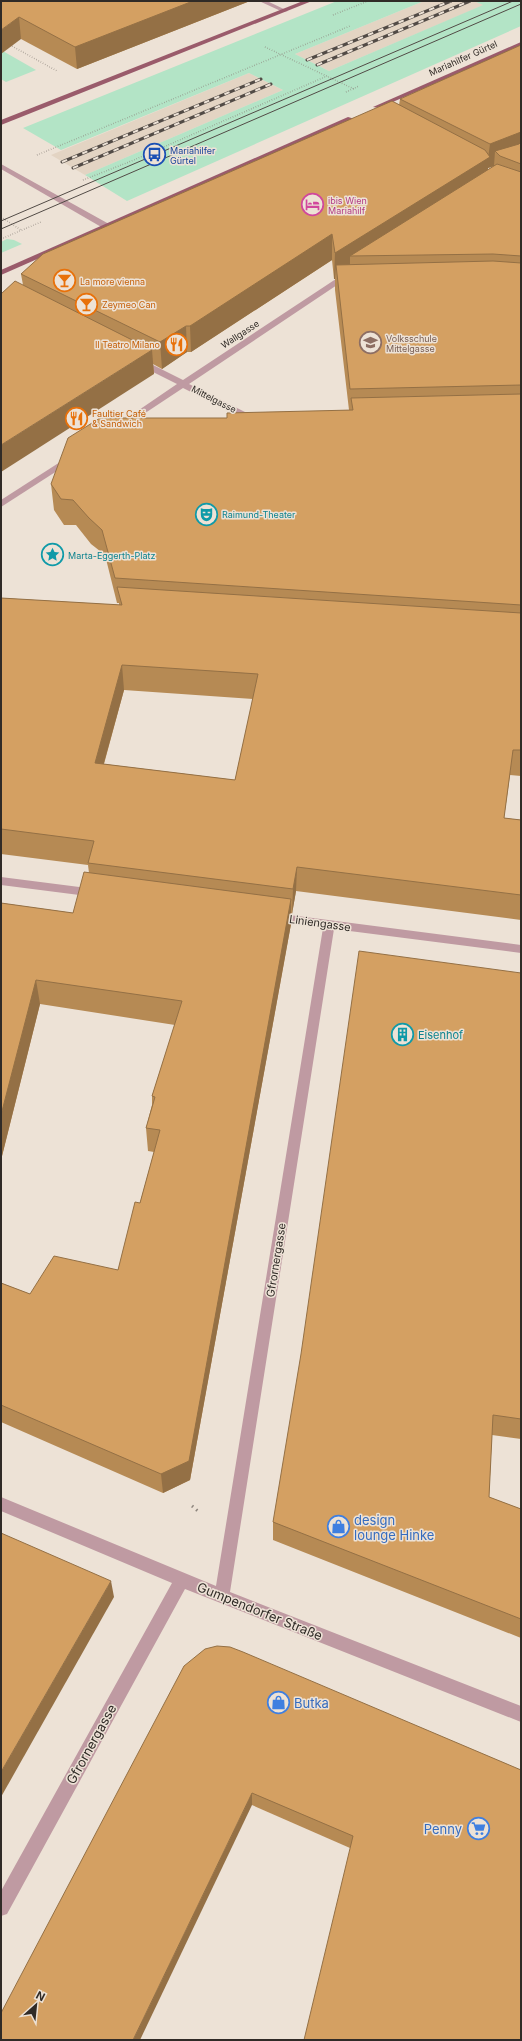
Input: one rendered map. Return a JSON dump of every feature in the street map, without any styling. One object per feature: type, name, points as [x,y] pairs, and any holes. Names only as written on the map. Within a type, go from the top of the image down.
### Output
[{"type":"main road","points":[[1,123],[309,1]]},
{"type":"main road","name":"Mariahilfer Gürtel","points":[[372,113],[521,44]]},
{"type":"main road","points":[[1,273],[356,117]]},
{"type":"street","points":[[262,1],[285,11]]},
{"type":"street","points":[[1,166],[106,226]]},
{"type":"street","name":"Wallgasse","points":[[112,431],[353,272]]},
{"type":"street","points":[[334,285],[349,284]]},
{"type":"street","name":"Mittelgasse","points":[[134,359],[242,414],[268,420]]},
{"type":"street","points":[[1,504],[79,452]]},
{"type":"street","points":[[1,881],[102,894]]},
{"type":"street","name":"Liniengasse","points":[[266,916],[521,949]]},
{"type":"street","name":"Gfrornergasse","points":[[222,1596],[329,924]]},
{"type":"street","name":"Gumpendorfer Straße","points":[[1,1504],[182,1580],[521,1714]]},
{"type":"street","name":"Gfrornergasse","points":[[1,1908],[182,1580]]},
{"type":"path","points":[[33,157],[350,26]]},
{"type":"path","points":[[8,44],[60,73]]},
{"type":"path","points":[[259,45],[354,89]]},
{"type":"path","points":[[83,180],[129,162],[327,76]]},
{"type":"path","points":[[192,1506],[199,1512]]},
{"type":"shaded area","points":[[424,1],[474,1],[484,5],[329,71],[295,54]]},
{"type":"shaded area","points":[[249,73],[283,90],[85,175],[51,155]]},
{"type":"green space","points":[[337,1],[424,1],[295,54],[329,71],[483,5],[474,1],[521,1],[521,26],[127,201],[85,175],[283,90],[249,73],[61,150],[23,128]]},
{"type":"green space","points":[[1,50],[36,70],[6,82],[1,79]]},
{"type":"green space","points":[[7,239],[14,240],[22,244],[1,253],[1,242]]},
{"type":"building","points":[[1,1],[193,1],[75,47],[19,17],[1,30]]},
{"type":"building","points":[[521,45],[521,132],[490,144],[400,99]]},
{"type":"building","points":[[392,101],[485,150],[490,157],[335,253],[332,234],[190,326],[186,326],[160,342],[21,274],[43,254]]},
{"type":"building","points":[[521,142],[521,164],[500,156],[495,151],[519,144]]},
{"type":"building","points":[[497,164],[521,172],[521,256],[493,254],[350,256]]},
{"type":"building","points":[[493,261],[521,263],[521,385],[350,389],[336,265]]},
{"type":"building","points":[[15,281],[152,350],[1,445],[1,294]]},
{"type":"building","points":[[521,394],[521,605],[115,578],[102,530],[73,500],[61,499],[51,484],[68,438],[100,418],[227,418],[227,413],[353,410],[351,398]]},
{"type":"building","points":[[117,587],[521,613],[521,750],[513,750],[504,818],[521,820],[521,895],[297,867],[293,889],[88,863],[94,841],[1,829],[1,598],[122,605]],"holes":[[[122,665],[258,674],[235,780],[95,763]]]},
{"type":"building","points":[[84,872],[291,899],[189,1461],[161,1474],[1,1405],[1,1283],[30,1294],[54,1256],[118,1270],[135,1202],[140,1203],[160,1130],[146,1128],[155,1097],[152,1096],[182,1001],[36,980],[1,1115],[1,903],[73,913]]},
{"type":"building","points":[[359,951],[521,973],[521,1419],[493,1415],[489,1497],[521,1509],[521,1619],[273,1522],[301,1354]]},
{"type":"building","points":[[1,1533],[111,1581],[1,1772]]},
{"type":"building","points":[[217,1646],[230,1647],[243,1652],[521,1770],[521,2040],[304,2040],[353,1836],[252,1793],[133,2040],[1,2040],[1,2013],[184,1666],[205,1649]]},
{"type":"tram line","points":[[1,221],[513,1]]},
{"type":"tram line","points":[[1,229],[521,4]]},
{"type":"railway","points":[[307,60],[451,1]]},
{"type":"railway","points":[[317,65],[470,1]]},
{"type":"railway","points":[[62,162],[261,79]]},
{"type":"railway","points":[[73,168],[271,84]]},
{"type":"place","name":"Mariahilfer Gürtel","points":[[154,155]]},
{"type":"place","name":"ibis Wien Mariahilf","points":[[312,205]]},
{"type":"place","name":"La more vienna","points":[[64,281]]},
{"type":"place","name":"Zeymeo Can","points":[[87,304]]},
{"type":"place","name":"Volksschule Mittelgasse","points":[[370,343]]},
{"type":"place","name":"Il Teatro Milano","points":[[176,344]]},
{"type":"place","name":"Faultier Café & Sandwich","points":[[76,418]]},
{"type":"place","name":"Raimund-Theater","points":[[207,514]]},
{"type":"place","name":"Marta-Eggerth-Platz","points":[[53,555]]},
{"type":"place","name":"Eisenhof","points":[[403,1035]]},
{"type":"place","name":"design lounge Hinke","points":[[338,1527]]},
{"type":"place","name":"Butka","points":[[279,1703]]},
{"type":"place","name":"Penny","points":[[478,1829]]}]
